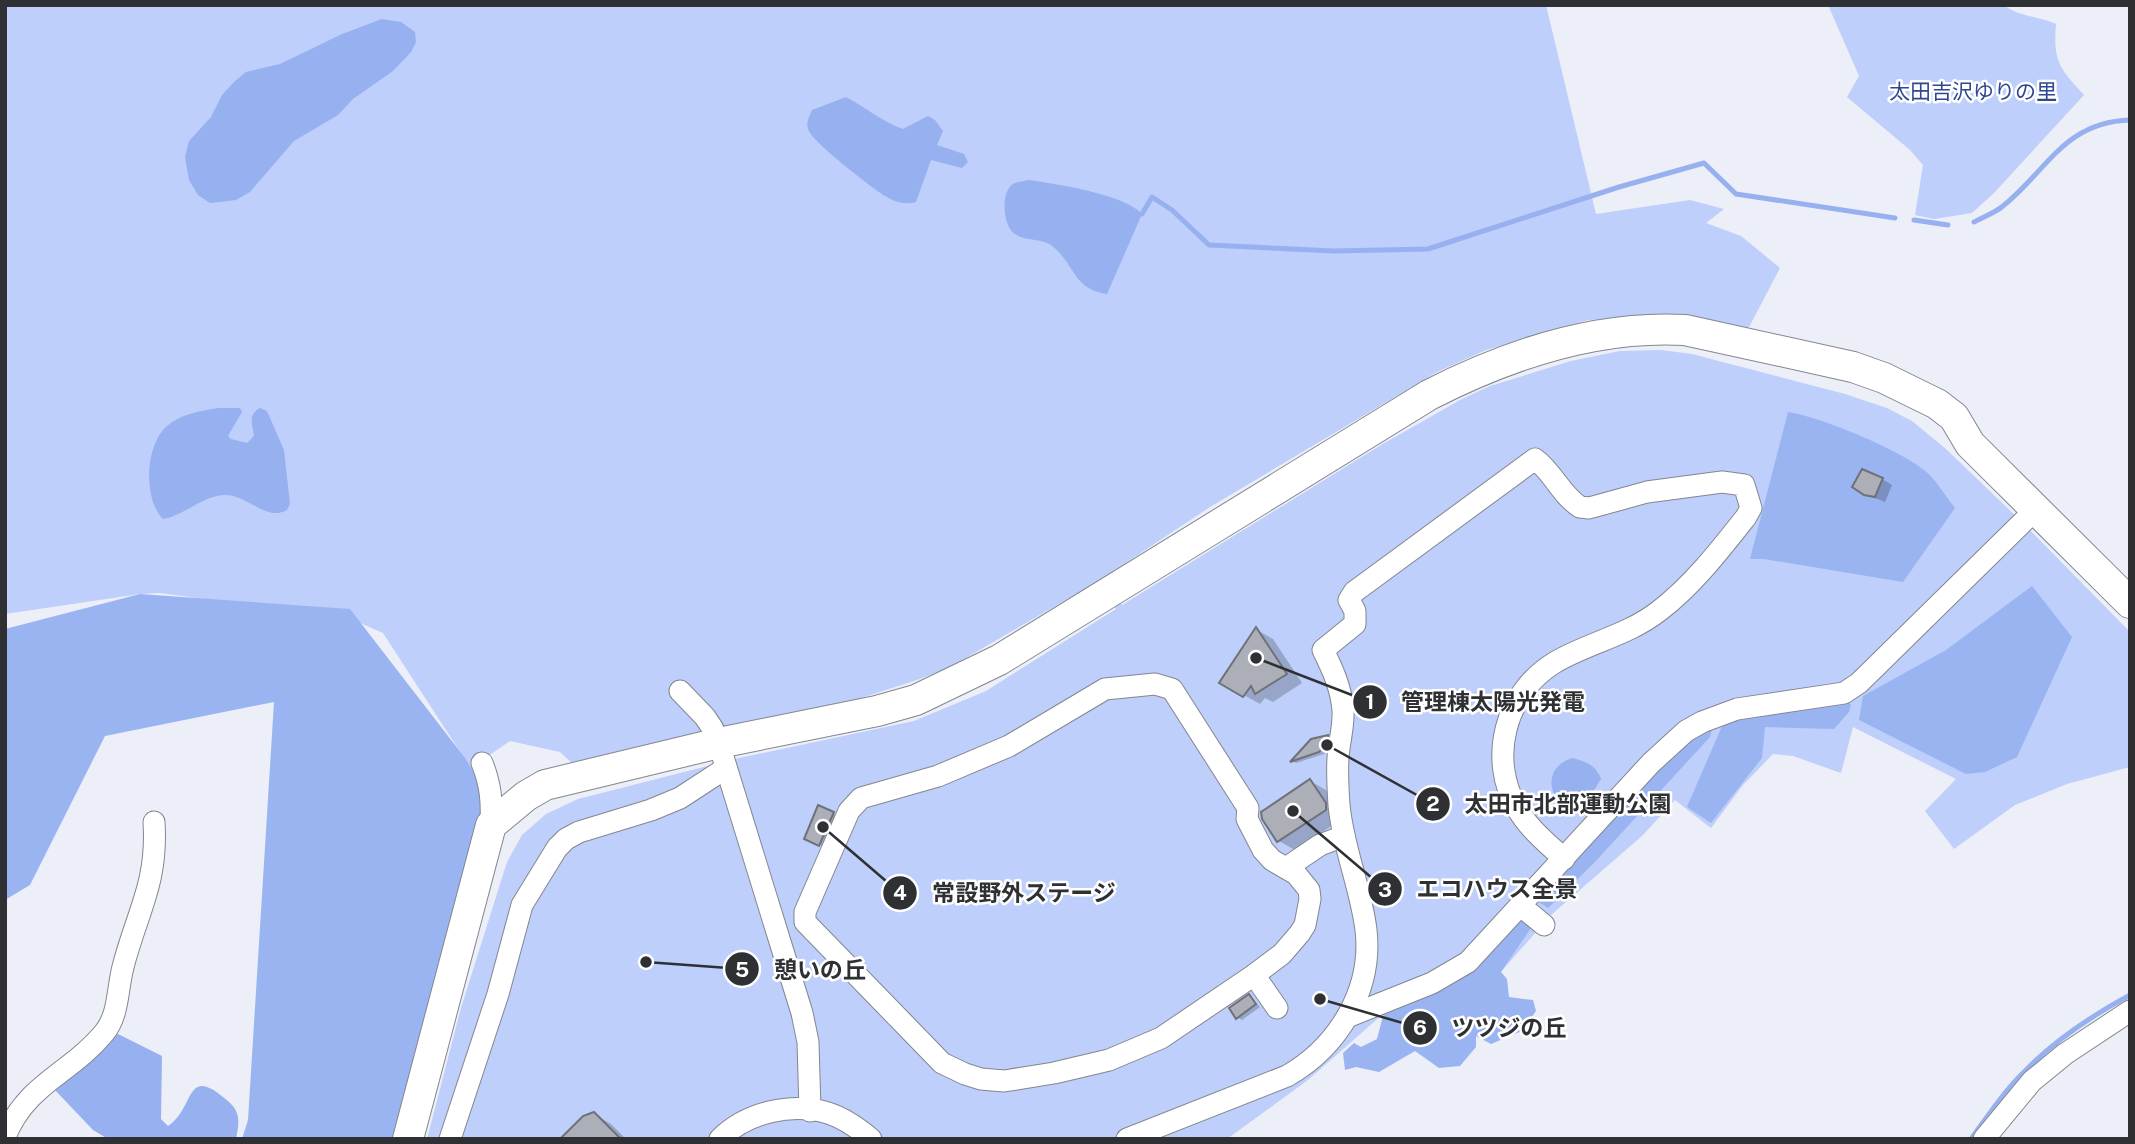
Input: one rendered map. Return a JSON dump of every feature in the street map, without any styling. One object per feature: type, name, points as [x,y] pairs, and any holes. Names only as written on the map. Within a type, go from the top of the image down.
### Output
[{"type":"street","points":[[491,825],[526,796],[545,785],[916,700],[999,660],[1429,395],[1492,365],[1612,331],[1659,328],[1709,333],[1853,367],[1923,396],[1954,417],[1970,444],[2130,603]]},
{"type":"street","points":[[1127,1139],[1287,1076],[1304,1066],[1325,1048],[1343,1027],[1358,995],[1366,953],[1366,930],[1339,809],[1337,761],[1343,712],[1338,681],[1323,650],[1355,624],[1355,611],[1349,600],[1354,592],[1535,459],[1542,463],[1563,492],[1580,508],[1647,492],[1722,482],[1744,485],[1751,508],[1678,594],[1639,624],[1552,664],[1533,680],[1509,716],[1503,738],[1502,762],[1506,784],[1515,806],[1527,824],[1564,859]]},
{"type":"street","points":[[1348,1017],[1451,974],[1479,952],[1651,763],[1686,731],[1737,709],[1844,693],[1859,682],[2026,519]]},
{"type":"street","points":[[1155,684],[1172,689],[1248,808],[1247,819],[1263,850],[1272,860],[1286,868],[1296,874],[1308,890],[1310,899],[1304,925],[1282,954],[1161,1038],[1109,1060],[1004,1081],[990,1081],[965,1074],[935,1057],[803,917],[849,811],[861,799],[937,776],[984,758],[1046,726],[1098,692],[1112,687],[1155,684]]},
{"type":"street","points":[[680,691],[713,729]]},
{"type":"street","points":[[408,1139],[491,825],[493,798],[482,763]]},
{"type":"street","points":[[450,1139],[498,994],[522,905],[557,848],[579,832],[651,810],[680,798],[724,763],[802,1013],[808,1042],[810,1111]]},
{"type":"street","points":[[5,1137],[27,1099],[75,1061],[111,1023],[123,968],[152,880],[156,844],[154,822]]},
{"type":"street","points":[[1286,868],[1320,845],[1344,836]]},
{"type":"street","points":[[1521,906],[1544,925]]},
{"type":"street","points":[[1254,975],[1277,1008]]},
{"type":"street","points":[[1984,1139],[2032,1081],[2065,1054],[2130,1011]]},
{"type":"street","points":[[720,1139],[751,1117],[786,1110],[827,1112],[843,1119],[871,1139]]},
{"type":"green space","points":[[5,5],[1546,5],[1596,214],[1690,200],[1724,209],[1706,223],[1741,236],[1780,268],[1747,331],[1690,316],[1588,320],[1486,350],[1437,372],[1210,507],[1106,576],[1122,605],[1381,445],[1490,386],[1571,361],[1620,351],[1661,350],[1692,354],[1845,394],[1887,408],[1912,421],[1946,449],[2130,632],[2130,767],[2067,784],[2015,805],[1954,849],[1925,811],[1956,779],[1853,727],[1841,773],[1793,756],[1773,754],[1743,785],[1711,828],[1675,800],[1643,835],[1551,915],[1499,974],[1383,1014],[1308,1080],[1227,1139],[427,1139],[461,1008],[507,862],[522,835],[546,814],[578,799],[739,758],[914,721],[986,691],[1116,609],[1097,582],[950,667],[917,680],[858,699],[573,764],[560,752],[510,741],[488,756],[481,784],[383,633],[351,619],[160,593],[5,614]]},
{"type":"green space","name":"太田吉沢ゆりの里","points":[[1828,5],[2004,5],[2016,12],[2056,24],[2057,56],[2063,70],[2084,95],[1994,193],[1972,213],[1934,219],[1915,215],[1923,165],[1910,150],[1847,97],[1859,76]]},
{"type":"shaded area","points":[[382,19],[401,22],[415,32],[416,42],[411,52],[393,71],[353,99],[338,115],[294,141],[250,192],[236,200],[210,203],[198,195],[189,180],[185,157],[189,141],[211,117],[222,95],[234,82],[246,72],[280,64],[342,34]]},
{"type":"shaded area","points":[[846,97],[903,129],[928,116],[935,120],[943,131],[937,145],[964,154],[968,162],[962,168],[931,160],[916,202],[904,203],[889,198],[832,155],[813,137],[808,128],[812,110]]},
{"type":"shaded area","points":[[1029,180],[1105,196],[1121,201],[1142,214],[1107,294],[1087,287],[1080,281],[1051,245],[1019,236],[1011,230],[1006,217],[1006,194],[1013,184]]},
{"type":"shaded area","points":[[218,408],[240,408],[242,412],[228,436],[247,443],[254,436],[254,413],[260,408],[267,411],[284,450],[290,504],[287,510],[272,513],[225,495],[201,502],[163,519],[152,499],[150,486],[149,472],[154,446],[167,426],[178,419]]},
{"type":"shaded area","points":[[1788,412],[1820,420],[1859,435],[1912,462],[1932,478],[1955,508],[1903,582],[1750,559]]},
{"type":"shaded area","points":[[2032,586],[2072,637],[2017,757],[1985,772],[1966,774],[1859,720],[1863,696],[1946,650]]},
{"type":"shaded area","points":[[140,594],[350,609],[465,758],[481,784],[481,846],[402,1139],[242,1139],[248,1120],[274,702],[105,736],[30,885],[5,900],[5,629]]},
{"type":"shaded area","points":[[1843,696],[1851,705],[1849,712],[1834,729],[1765,727],[1762,758],[1711,823],[1687,807],[1725,719]]},
{"type":"shaded area","points":[[1713,725],[1710,737],[1593,864],[1548,908],[1537,901],[1661,762]]},
{"type":"shaded area","points":[[1572,758],[1590,765],[1601,779],[1577,810],[1559,801],[1552,786],[1555,770]]},
{"type":"shaded area","points":[[1522,908],[1537,919],[1501,972],[1507,979],[1509,997],[1533,1000],[1536,1011],[1522,1031],[1491,1044],[1476,1036],[1476,1047],[1460,1066],[1439,1068],[1415,1051],[1379,1072],[1356,1067],[1345,1070],[1343,1053],[1354,1043],[1361,1047],[1377,1039],[1386,1004],[1443,980]]},
{"type":"shaded area","points":[[118,1034],[162,1056],[161,1119],[168,1126],[177,1118],[192,1092],[205,1086],[230,1103],[236,1111],[236,1139],[108,1139],[93,1130],[54,1089]]},
{"type":"building","points":[[1862,469],[1883,478],[1875,497],[1864,495],[1852,487]]},
{"type":"building","points":[[1256,627],[1287,674],[1255,694],[1251,686],[1243,697],[1219,683]]},
{"type":"building","points":[[1328,735],[1326,745],[1319,752],[1290,762],[1311,739]]},
{"type":"building","points":[[1310,779],[1326,803],[1326,810],[1277,842],[1262,819],[1261,812]]},
{"type":"building","points":[[818,805],[834,812],[819,846],[804,839]]},
{"type":"building","points":[[1249,994],[1256,1004],[1236,1019],[1229,1008]]},
{"type":"building","points":[[594,1112],[621,1139],[560,1139],[583,1116]]},
{"type":"waterway","points":[[1974,222],[2003,206],[2072,139],[2088,129],[2130,120]]},
{"type":"waterway","points":[[1142,214],[1152,197],[1172,210],[1209,245],[1334,251],[1428,249],[1619,187],[1704,163],[1736,194],[1895,218]]},
{"type":"waterway","points":[[1914,220],[1948,225]]},
{"type":"waterway","points":[[1971,1139],[2010,1087],[2048,1049],[2074,1029],[2130,995]]},
{"type":"place","name":"管理棟太陽光発電","points":[[1256,658]]},
{"type":"place","name":"太田市北部運動公園","points":[[1327,745]]},
{"type":"place","name":"エコハウス全景","points":[[1293,811]]},
{"type":"place","name":"常設野外ステージ","points":[[823,827]]},
{"type":"place","name":"憩いの丘","points":[[646,962]]},
{"type":"place","name":"ツツジの丘","points":[[1320,999]]}]
